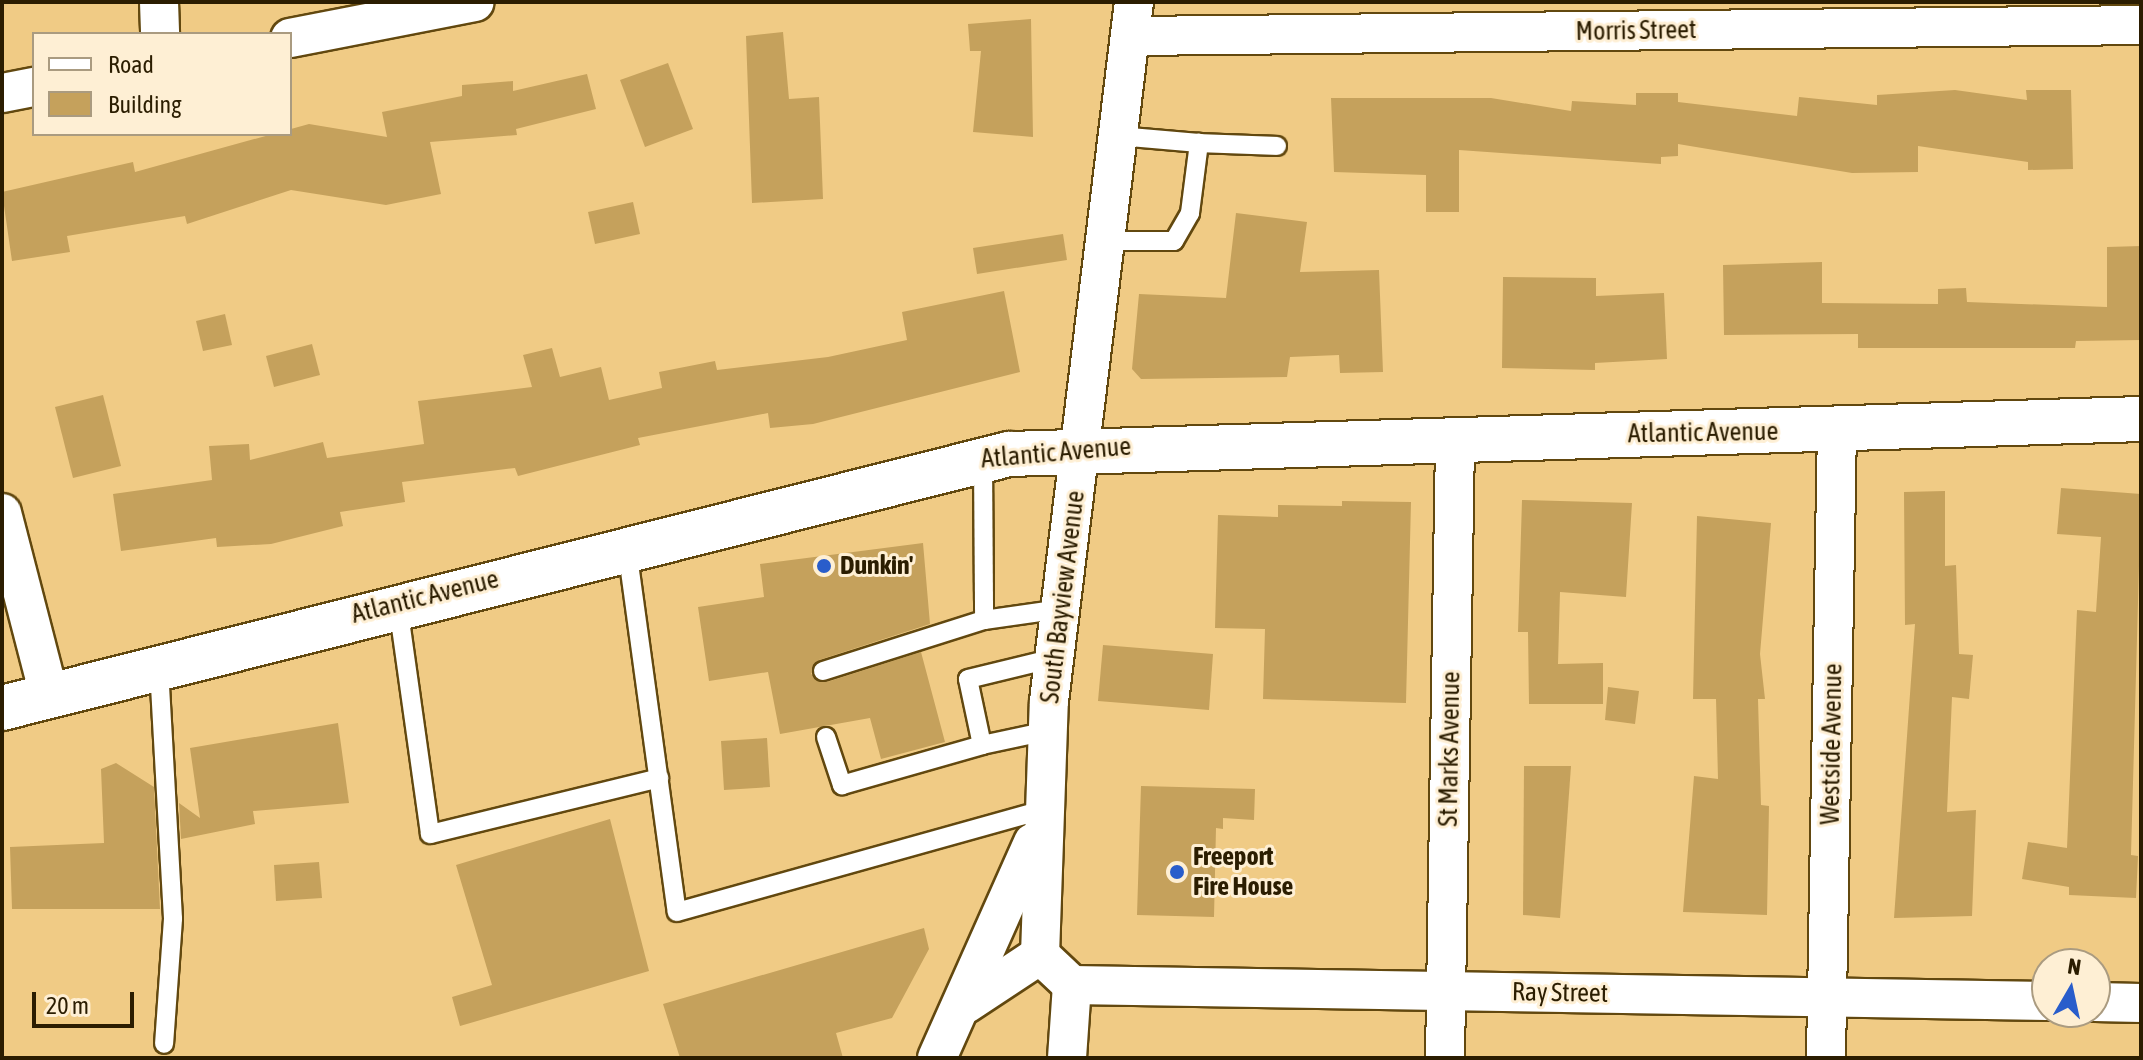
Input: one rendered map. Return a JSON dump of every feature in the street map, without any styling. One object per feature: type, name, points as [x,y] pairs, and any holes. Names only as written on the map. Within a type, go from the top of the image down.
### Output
[{"type":"main road","name":"Atlantic Avenue","points":[[2,708],[50,698],[397,604],[983,458],[1081,447],[1837,430],[2141,419]]},
{"type":"street","points":[[159,2],[160,32]]},
{"type":"street","points":[[292,38],[475,2]]},
{"type":"street","name":"Morris Street","points":[[1132,19],[2141,25]]},
{"type":"street","name":"South Bayview Avenue","points":[[1040,955],[1048,731],[1054,658],[1132,19]]},
{"type":"street","points":[[2,93],[32,87]]},
{"type":"street","name":"Westside Avenue","points":[[1826,1058],[1837,430]]},
{"type":"street","name":"St Marks Avenue","points":[[1445,1058],[1455,439]]},
{"type":"street","points":[[2,513],[50,698]]},
{"type":"street","points":[[937,1058],[966,1004],[1045,809]]},
{"type":"street","points":[[966,1004],[1040,955],[1072,985],[1067,1058]]},
{"type":"street","name":"Ray Street","points":[[1072,985],[2031,1001]]},
{"type":"street","points":[[2111,1002],[2141,1003]]},
{"type":"lane","points":[[1118,136],[1277,146]]},
{"type":"lane","points":[[1106,241],[1174,241],[1190,213],[1199,143]]},
{"type":"lane","points":[[983,458],[984,620]]},
{"type":"lane","points":[[626,546],[677,912],[1045,809]]},
{"type":"lane","points":[[397,604],[430,834],[659,778]]},
{"type":"lane","points":[[823,671],[984,620],[1061,609]]},
{"type":"lane","points":[[982,745],[968,679],[1054,658]]},
{"type":"lane","points":[[159,668],[173,919],[164,1044]]},
{"type":"lane","points":[[826,737],[842,785],[982,745],[1048,731]]},
{"type":"building","points":[[1031,19],[1033,137],[973,132],[981,51],[970,51],[968,24]]},
{"type":"building","points":[[783,32],[789,99],[819,97],[823,199],[752,203],[746,36]]},
{"type":"building","points":[[668,63],[693,129],[645,147],[620,80]]},
{"type":"building","points":[[587,74],[596,109],[516,129],[517,135],[430,142],[441,194],[386,205],[291,190],[187,224],[185,216],[67,236],[70,252],[12,261],[2,192],[133,162],[135,172],[266,136],[292,136],[292,129],[309,124],[387,137],[382,112],[462,96],[462,85],[513,81],[513,91]]},
{"type":"building","points":[[1955,90],[2027,100],[2026,90],[2071,90],[2073,169],[2028,170],[2028,162],[1918,146],[1918,172],[1852,173],[1678,144],[1678,156],[1661,157],[1661,164],[1459,150],[1459,212],[1426,212],[1426,175],[1334,172],[1331,98],[1491,98],[1571,111],[1572,101],[1636,105],[1636,93],[1678,93],[1678,102],[1797,116],[1799,97],[1877,105],[1877,95]]},
{"type":"building","points":[[633,202],[640,234],[595,244],[588,212]]},
{"type":"building","points":[[1236,213],[1307,222],[1300,272],[1379,270],[1383,372],[1340,373],[1339,355],[1290,357],[1287,377],[1141,379],[1132,369],[1139,294],[1226,298]]},
{"type":"building","points":[[1063,234],[1067,260],[977,274],[973,248]]},
{"type":"building","points":[[2141,246],[2141,340],[2076,341],[2075,348],[1858,348],[1858,334],[1724,335],[1723,265],[1822,262],[1822,303],[1938,304],[1938,289],[1966,288],[1967,302],[2107,307],[2107,247]]},
{"type":"building","points":[[1503,277],[1596,278],[1596,296],[1664,293],[1667,359],[1595,363],[1595,370],[1502,368]]},
{"type":"building","points":[[1004,291],[1020,372],[813,424],[770,428],[768,413],[638,438],[640,445],[518,476],[515,468],[402,482],[405,502],[340,512],[343,526],[271,544],[217,547],[216,538],[121,551],[113,494],[212,480],[209,446],[249,444],[250,460],[323,442],[327,458],[424,444],[418,401],[532,387],[523,355],[552,348],[560,377],[601,367],[609,400],[662,388],[659,372],[715,361],[717,370],[828,357],[907,340],[902,312]]},
{"type":"building","points":[[225,314],[232,345],[203,351],[196,321]]},
{"type":"building","points":[[312,344],[320,375],[274,387],[266,356]]},
{"type":"building","points":[[103,395],[121,466],[73,478],[55,407]]},
{"type":"building","points":[[2061,488],[2141,494],[2131,855],[2138,856],[2136,898],[2069,895],[2069,887],[2022,879],[2028,842],[2067,848],[2077,610],[2096,612],[2101,537],[2057,534]]},
{"type":"building","points":[[1945,491],[1945,566],[1956,565],[1959,654],[1973,655],[1969,699],[1952,697],[1947,812],[1976,810],[1972,916],[1894,918],[1915,624],[1905,625],[1904,492]]},
{"type":"building","points":[[1522,500],[1632,503],[1626,597],[1560,592],[1558,664],[1603,663],[1603,704],[1529,704],[1528,632],[1518,632]]},
{"type":"building","points":[[1342,501],[1411,502],[1406,703],[1263,699],[1265,629],[1215,628],[1218,515],[1278,517],[1278,505],[1342,506]]},
{"type":"building","points":[[1697,516],[1771,523],[1760,654],[1765,699],[1758,699],[1761,805],[1769,806],[1767,915],[1683,912],[1694,776],[1718,779],[1716,699],[1693,699]]},
{"type":"building","points":[[923,543],[930,624],[819,660],[811,674],[827,682],[921,652],[945,742],[881,759],[870,718],[780,734],[768,672],[709,681],[698,607],[764,597],[760,564]]},
{"type":"building","points":[[1103,645],[1213,654],[1209,710],[1098,701]]},
{"type":"building","points":[[1608,687],[1639,691],[1635,724],[1605,720]]},
{"type":"building","points":[[338,723],[349,803],[253,811],[255,824],[181,839],[179,803],[200,818],[190,748]]},
{"type":"building","points":[[767,738],[770,787],[724,790],[721,741]]},
{"type":"building","points":[[116,763],[154,787],[160,909],[12,909],[10,847],[104,843],[101,769]]},
{"type":"building","points":[[1524,766],[1571,766],[1560,918],[1523,915]]},
{"type":"building","name":"Freeport Fire House","points":[[1141,786],[1255,789],[1254,820],[1223,818],[1223,829],[1216,828],[1214,917],[1137,915]]},
{"type":"building","points":[[610,819],[649,971],[460,1026],[452,997],[492,985],[456,865]]},
{"type":"building","points":[[319,862],[322,898],[276,901],[274,865]]},
{"type":"building","points":[[924,928],[929,949],[892,1018],[836,1033],[843,1058],[680,1058],[663,1004]]},
{"type":"place","name":"Dunkin'","points":[[824,566]]},
{"type":"place","name":"Freeport Fire House","points":[[1177,872]]}]
